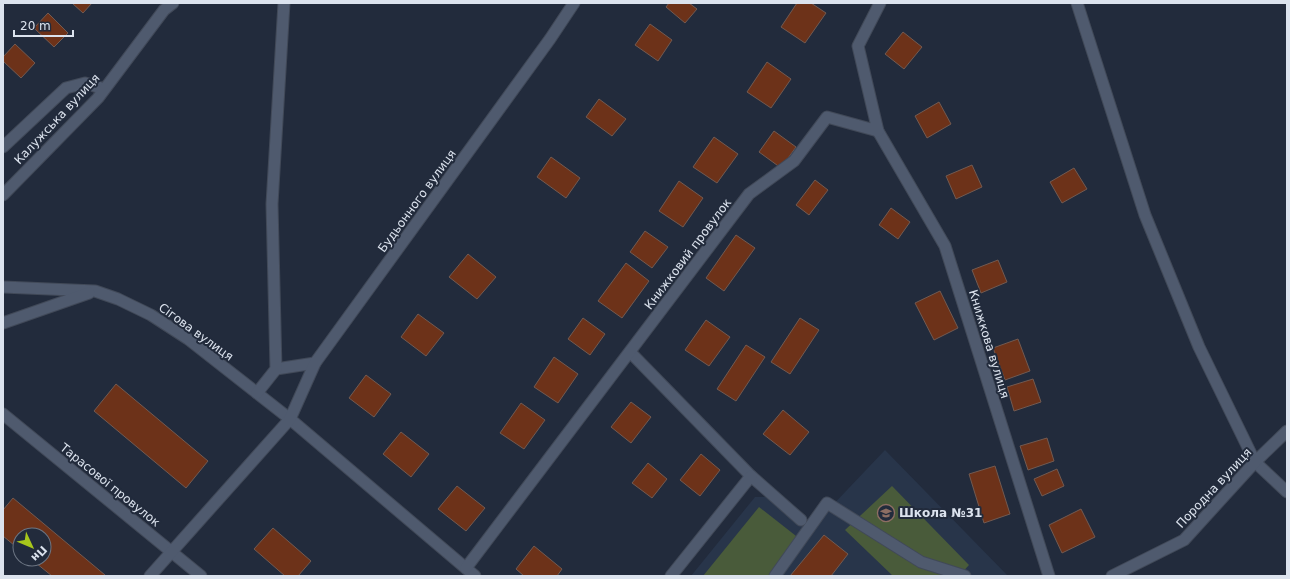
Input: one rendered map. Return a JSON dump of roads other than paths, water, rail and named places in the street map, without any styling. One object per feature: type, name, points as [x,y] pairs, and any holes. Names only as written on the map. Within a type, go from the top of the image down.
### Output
[{"type":"street","name":"Калужська вулиця","points":[[3,195],[98,98],[164,10],[173,3]]},
{"type":"street","points":[[257,393],[276,369],[272,204],[284,3]]},
{"type":"street","name":"Будьонного вулиця","points":[[290,419],[315,363],[550,39],[574,3]]},
{"type":"street","points":[[878,131],[858,46],[880,3]]},
{"type":"street","points":[[1077,3],[1145,215],[1199,347],[1255,462],[1287,492]]},
{"type":"street","points":[[3,147],[66,88],[85,83],[104,90]]},
{"type":"street","name":"Книжковий провулок","points":[[466,568],[749,194],[794,161],[827,117],[878,131]]},
{"type":"street","name":"Книжкова вулиця","points":[[878,131],[945,246],[1049,576]]},
{"type":"street","name":"Сігова вулиця","points":[[3,287],[95,291],[118,299],[151,315],[188,339],[290,419],[475,576]]},
{"type":"street","points":[[3,323],[95,291]]},
{"type":"street","points":[[630,352],[751,476],[801,520]]},
{"type":"street","points":[[276,369],[315,363]]},
{"type":"street","name":"Тарасової провулок","points":[[3,414],[201,576]]},
{"type":"street","points":[[150,576],[290,419]]},
{"type":"street","name":"Породна вулиця","points":[[1112,576],[1184,540],[1255,462],[1287,431]]},
{"type":"street","points":[[671,576],[751,476]]},
{"type":"street","points":[[774,576],[827,503],[921,562],[966,576]]},
{"type":"place","name":"Школа №31","points":[[886,513]]}]
